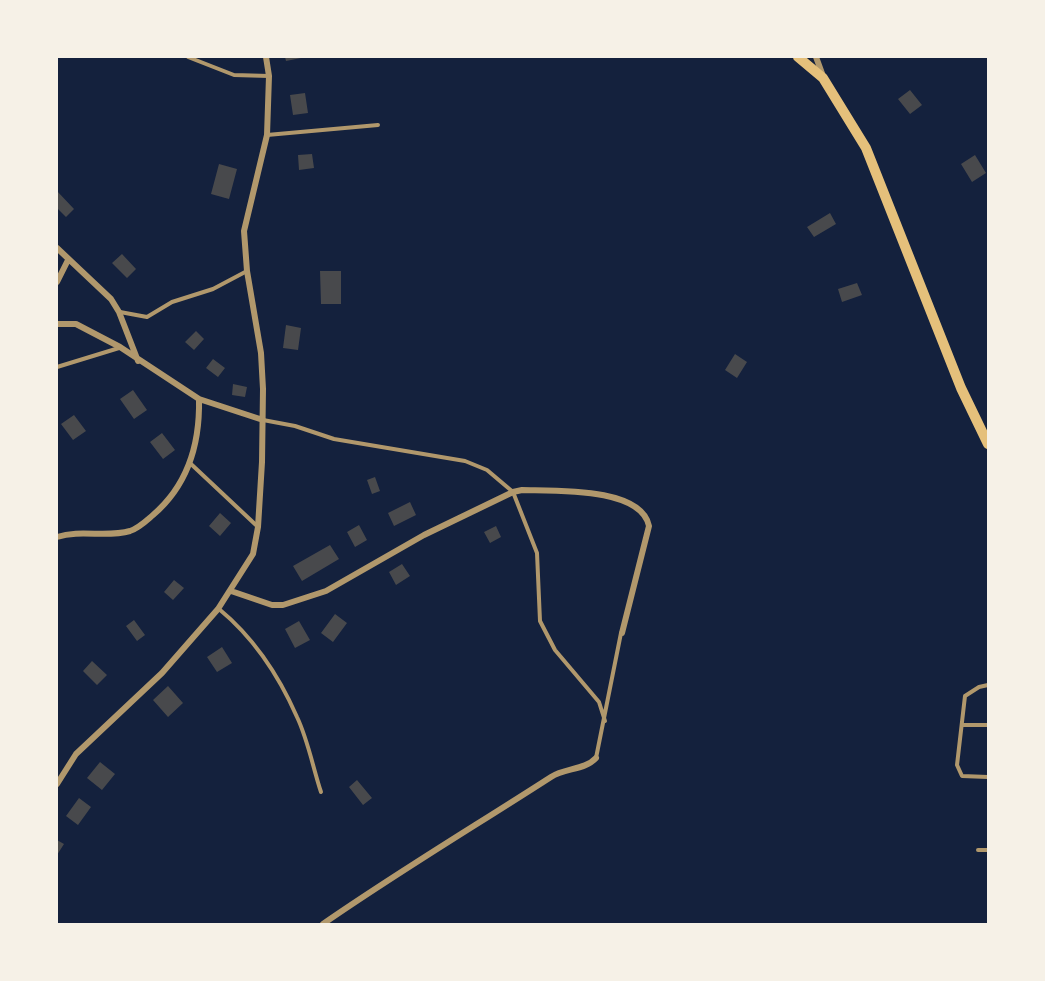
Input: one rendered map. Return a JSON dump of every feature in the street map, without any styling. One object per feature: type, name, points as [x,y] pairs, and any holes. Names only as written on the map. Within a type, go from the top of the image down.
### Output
[{"type":"main road","points":[[798,57],[823,78],[866,148],[961,387],[988,444]]},
{"type":"street","points":[[57,784],[76,754],[162,673],[218,609],[253,554],[258,527],[263,420],[261,353],[247,271],[244,231],[267,135],[269,76],[266,57]]},
{"type":"street","points":[[816,57],[823,78]]},
{"type":"street","points":[[57,248],[111,299],[119,312],[138,362]]},
{"type":"street","points":[[57,282],[68,260]]},
{"type":"street","points":[[57,324],[76,324],[120,348],[138,362],[200,399],[263,420]]},
{"type":"street","points":[[57,537],[73,532],[113,534],[136,529],[159,509],[174,492],[191,464],[200,420],[200,399]]},
{"type":"street","points":[[231,591],[272,605],[283,605],[326,591],[424,535],[513,492],[522,490],[585,492],[639,507],[647,515],[649,526],[622,633]]},
{"type":"street","points":[[323,924],[409,865],[559,772],[591,764],[596,758]]},
{"type":"lane","points":[[188,57],[234,75],[269,76]]},
{"type":"lane","points":[[267,135],[378,125]]},
{"type":"lane","points":[[119,312],[147,316],[172,302],[213,290],[247,271]]},
{"type":"lane","points":[[57,367],[120,348]]},
{"type":"lane","points":[[263,420],[295,426],[334,439],[465,461],[487,470],[513,492],[537,553],[540,621],[555,650],[599,702],[605,720]]},
{"type":"lane","points":[[191,464],[258,527]]},
{"type":"lane","points":[[218,609],[239,626],[257,647],[297,717],[321,792]]},
{"type":"lane","points":[[596,758],[622,633]]},
{"type":"lane","points":[[988,684],[965,696],[957,765],[962,776],[988,777]]},
{"type":"lane","points":[[962,725],[988,725]]},
{"type":"lane","points":[[978,850],[988,850]]},
{"type":"building","points":[[285,57],[301,57],[301,58],[286,61]]},
{"type":"building","points":[[910,90],[922,105],[910,114],[898,99]]},
{"type":"building","points":[[305,93],[308,113],[293,115],[290,95]]},
{"type":"building","points":[[312,154],[314,168],[299,170],[298,155]]},
{"type":"building","points":[[975,155],[986,173],[972,182],[961,164]]},
{"type":"building","points":[[219,164],[237,169],[229,199],[211,194]]},
{"type":"building","points":[[57,191],[74,209],[66,217],[57,208]]},
{"type":"building","points":[[830,213],[836,224],[814,237],[807,227]]},
{"type":"building","points":[[122,254],[136,269],[127,278],[112,263]]},
{"type":"building","points":[[320,271],[341,271],[341,304],[321,304]]},
{"type":"building","points":[[857,283],[862,295],[842,302],[838,289]]},
{"type":"building","points":[[286,325],[301,328],[298,350],[283,348]]},
{"type":"building","points":[[196,331],[204,339],[194,350],[185,342]]},
{"type":"building","points":[[735,354],[747,362],[737,378],[725,370]]},
{"type":"building","points":[[213,359],[225,368],[218,377],[206,368]]},
{"type":"building","points":[[233,384],[247,387],[245,397],[232,395]]},
{"type":"building","points":[[133,390],[147,410],[134,419],[120,399]]},
{"type":"building","points":[[74,415],[86,431],[73,440],[61,424]]},
{"type":"building","points":[[162,433],[175,450],[163,459],[150,442]]},
{"type":"building","points":[[375,477],[380,491],[372,494],[367,480]]},
{"type":"building","points":[[410,502],[416,515],[394,526],[388,513]]},
{"type":"building","points":[[220,513],[231,523],[220,536],[209,526]]},
{"type":"building","points":[[359,525],[367,540],[355,547],[347,532]]},
{"type":"building","points":[[496,526],[501,537],[490,543],[484,532]]},
{"type":"building","points":[[330,545],[339,559],[302,581],[293,566]]},
{"type":"building","points":[[402,564],[410,576],[396,585],[389,572]]},
{"type":"building","points":[[174,580],[184,588],[173,600],[164,592]]},
{"type":"building","points":[[335,614],[347,623],[333,642],[321,633]]},
{"type":"building","points":[[134,620],[145,635],[137,641],[126,626]]},
{"type":"building","points":[[299,621],[310,640],[295,648],[285,629]]},
{"type":"building","points":[[222,647],[232,663],[217,672],[207,657]]},
{"type":"building","points":[[92,661],[107,675],[97,685],[83,671]]},
{"type":"building","points":[[168,686],[183,703],[168,717],[153,700]]},
{"type":"building","points":[[100,762],[115,774],[102,790],[87,778]]},
{"type":"building","points":[[357,780],[372,798],[363,805],[349,787]]},
{"type":"building","points":[[79,798],[91,807],[78,825],[66,816]]},
{"type":"building","points":[[57,840],[64,844],[57,855]]}]
